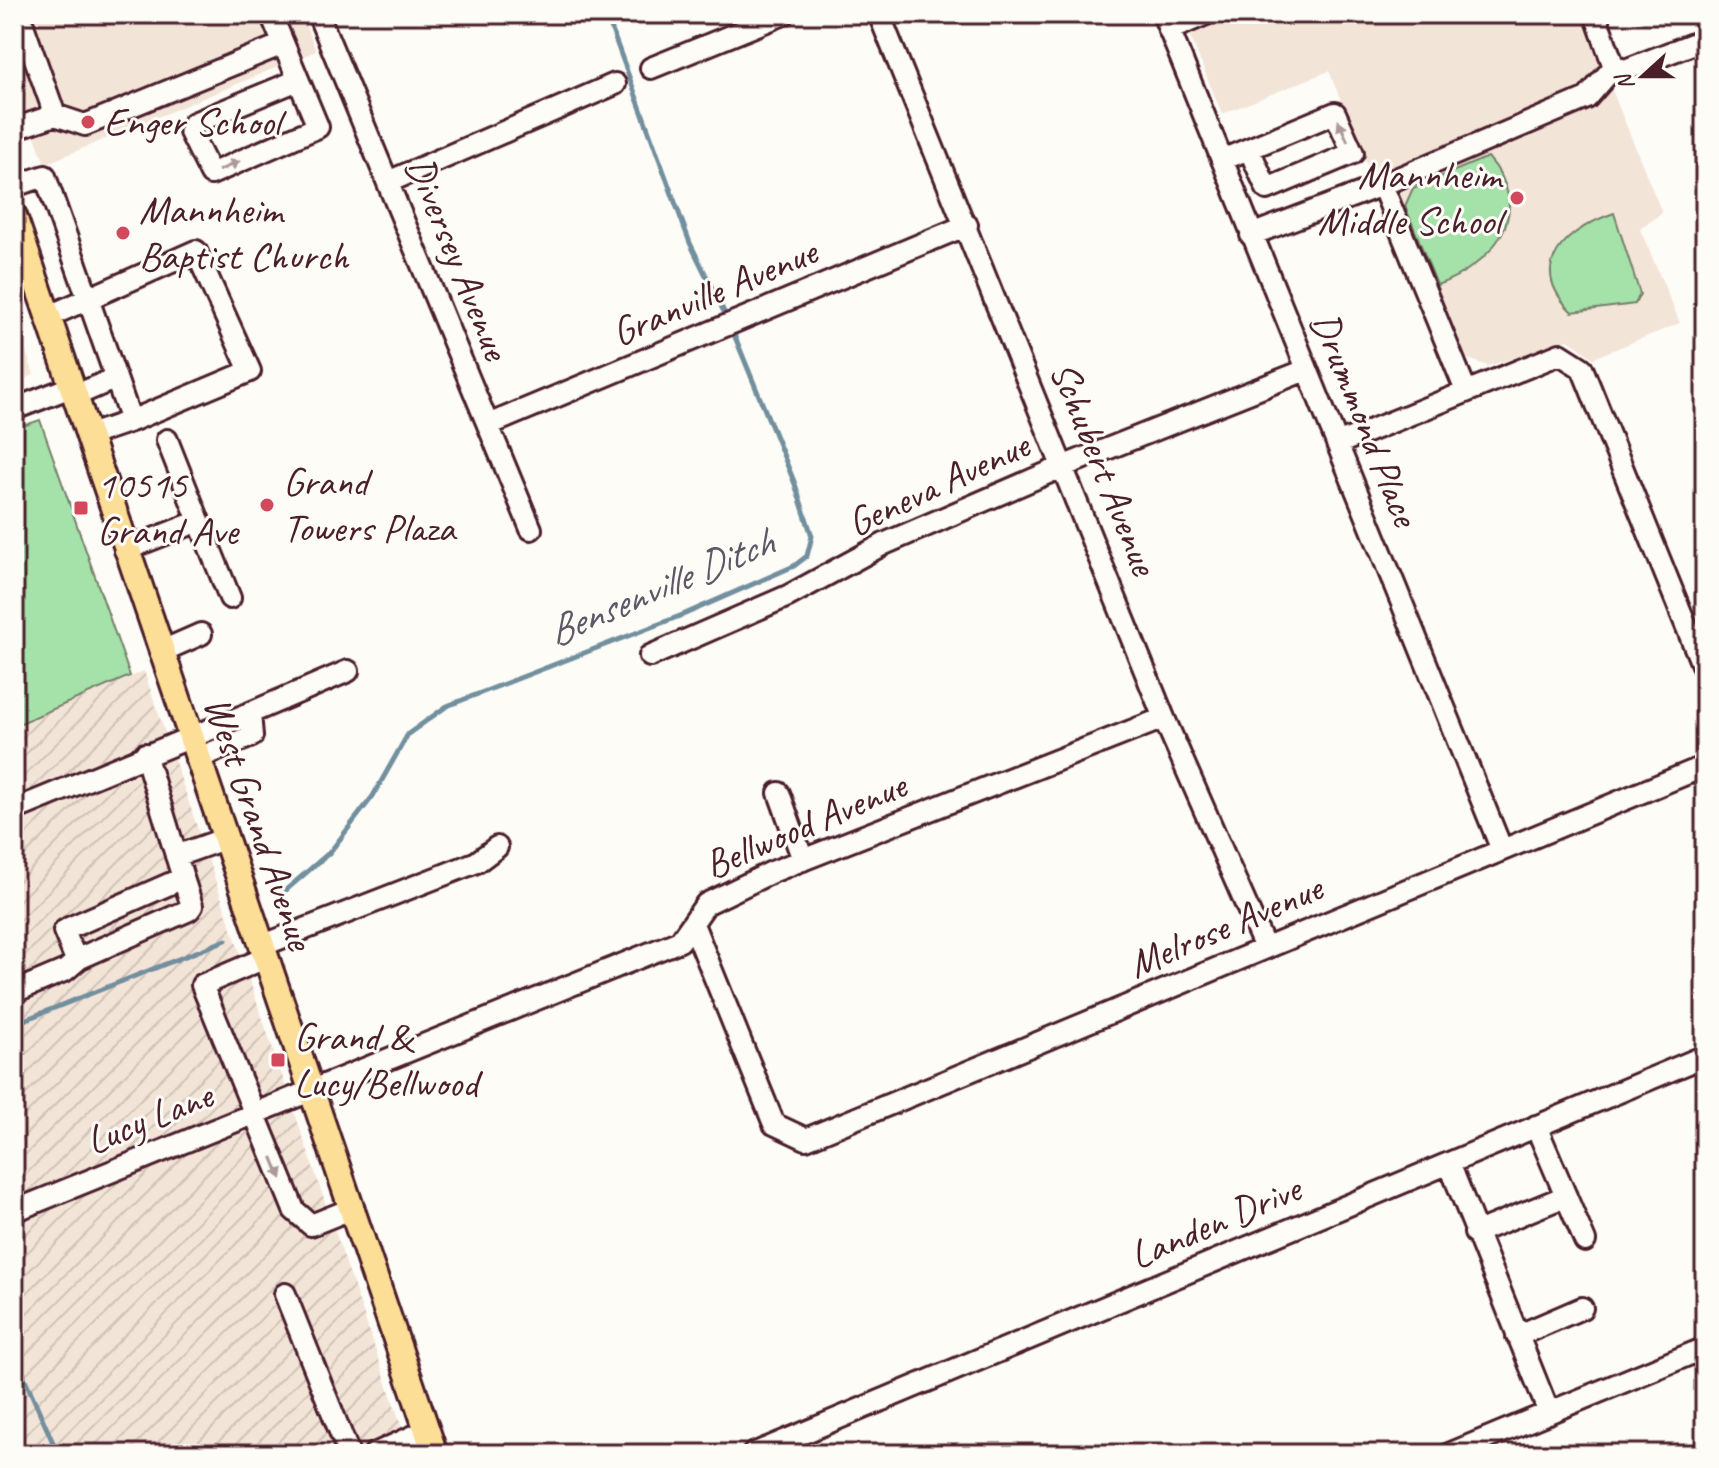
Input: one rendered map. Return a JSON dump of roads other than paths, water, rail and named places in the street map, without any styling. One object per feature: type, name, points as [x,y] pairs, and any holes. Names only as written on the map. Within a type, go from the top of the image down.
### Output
[{"type":"main road","name":"West Grand Avenue","points":[[14,216],[192,748],[435,1454]]},
{"type":"street","points":[[271,14],[318,127],[211,174],[190,132],[194,123],[298,80]]},
{"type":"street","name":"Diversey Avenue","points":[[318,14],[531,529]]},
{"type":"street","points":[[651,68],[784,14]]},
{"type":"street","name":"Schubert Avenue","points":[[879,14],[1164,718],[1265,948]]},
{"type":"street","points":[[1166,22],[1206,14]]},
{"type":"street","points":[[1595,14],[1614,67]]},
{"type":"street","points":[[18,18],[55,115]]},
{"type":"street","name":"Drummond Place","points":[[1166,22],[1502,850]]},
{"type":"street","points":[[1614,67],[1625,70],[1705,39]]},
{"type":"street","points":[[14,129],[55,115],[85,125],[283,44]]},
{"type":"street","points":[[1251,235],[1382,185],[1587,98],[1614,67]]},
{"type":"street","points":[[388,182],[615,84]]},
{"type":"street","points":[[1222,160],[1335,113],[1353,153],[1267,189],[1249,149]]},
{"type":"street","points":[[14,186],[45,176],[131,421]]},
{"type":"street","points":[[1382,185],[1466,391]]},
{"type":"street","name":"Granville Avenue","points":[[488,425],[967,225]]},
{"type":"street","points":[[47,317],[196,251],[250,371],[87,436]]},
{"type":"street","points":[[1337,444],[1560,354],[1582,368],[1705,672]]},
{"type":"street","name":"Geneva Avenue","points":[[650,656],[788,596],[884,544],[1064,466],[1306,370]]},
{"type":"street","points":[[14,409],[116,378]]},
{"type":"street","points":[[167,440],[230,598]]},
{"type":"street","points":[[125,550],[199,521]]},
{"type":"street","points":[[160,652],[201,634]]},
{"type":"street","points":[[14,810],[145,754],[192,748],[250,713],[348,671]]},
{"type":"street","name":"Bellwood Avenue","points":[[311,1092],[680,941],[706,904],[803,860],[1164,718]]},
{"type":"street","points":[[14,992],[66,970],[80,958],[192,906],[145,754]]},
{"type":"street","name":"Melrose Avenue","points":[[693,924],[774,1124],[806,1139],[1705,766]]},
{"type":"street","points":[[779,793],[803,860]]},
{"type":"street","points":[[176,856],[224,839]]},
{"type":"street","points":[[351,1209],[311,1225],[294,1210],[202,985],[263,952],[477,862],[497,847]]},
{"type":"street","points":[[80,958],[74,955],[64,931],[183,878]]},
{"type":"street","name":"Landen Drive","points":[[753,1454],[1705,1056]]},
{"type":"street","name":"Lucy Lane","points":[[14,1211],[311,1092]]},
{"type":"street","points":[[1536,1126],[1585,1241]]},
{"type":"street","points":[[1449,1163],[1549,1413]]},
{"type":"street","points":[[1475,1233],[1566,1196]]},
{"type":"street","points":[[285,1294],[349,1454]]},
{"type":"street","points":[[1517,1336],[1582,1308]]},
{"type":"street","points":[[1449,1454],[1705,1348]]},
{"type":"street","points":[[374,1454],[427,1430]]},
{"type":"waterway","name":"Bensenville Ditch","points":[[606,14],[690,243],[727,318]]},
{"type":"waterway","name":"Bensenville Ditch","points":[[286,890],[330,852],[373,796],[408,734],[447,706],[685,614],[794,566],[807,556],[812,536],[795,484],[731,327]]},
{"type":"waterway","name":"Bensenville Ditch","points":[[14,1024],[226,940]]},
{"type":"waterway","name":"Bensenville Ditch","points":[[14,1354],[58,1454]]},
{"type":"railway","points":[[14,1443],[23,1454]]},
{"type":"place","name":"Enger School","points":[[88,122]]},
{"type":"place","name":"Mannheim Middle School","points":[[1517,198]]},
{"type":"place","name":"Mannheim Baptist Church","points":[[123,233]]},
{"type":"place","name":"Grand Towers Plaza","points":[[267,505]]},
{"type":"place","name":"10515 Grand Ave","points":[[81,508]]},
{"type":"place","name":"Grand & Lucy/Bellwood","points":[[278,1060]]}]
